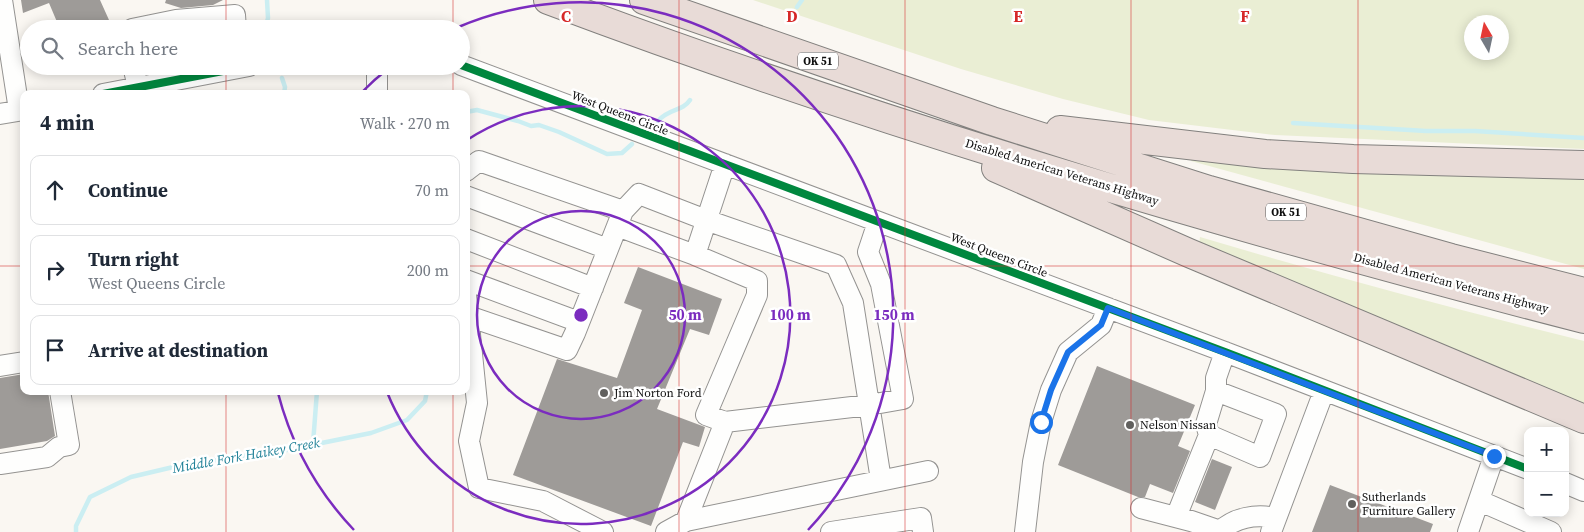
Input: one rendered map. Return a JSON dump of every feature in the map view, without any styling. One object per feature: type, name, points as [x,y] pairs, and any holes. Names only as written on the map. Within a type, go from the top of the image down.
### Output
[{"type":"highway","name":"Disabled American Veterans Highway","points":[[548,0],[680,48],[1030,163],[1457,286],[1584,319]]},
{"type":"highway","name":"Disabled American Veterans Highway","points":[[644,0],[992,121],[1209,190],[1451,258],[1584,292]]},
{"type":"highway","points":[[864,110],[1189,253],[1584,419]]},
{"type":"highway","points":[[992,121],[1265,154],[1584,165]]},
{"type":"street","points":[[2,0],[6,60],[14,111]]},
{"type":"street","points":[[176,20],[235,15],[235,20]]},
{"type":"street","name":"West Queens Circle","points":[[470,68],[1225,352],[1524,467]]},
{"type":"street","points":[[135,75],[138,87]]},
{"type":"street","points":[[123,90],[202,75]]},
{"type":"street","points":[[376,75],[377,90]]},
{"type":"street","points":[[470,168],[478,161],[620,218],[695,255],[757,281],[757,295],[706,415],[725,422],[869,405],[903,399],[880,284],[868,252],[878,222]]},
{"type":"street","points":[[695,255],[725,164]]},
{"type":"street","points":[[470,317],[567,350],[580,322],[620,218],[639,194],[706,220],[836,265],[853,303],[882,480]]},
{"type":"street","points":[[470,197],[608,249]]},
{"type":"street","points":[[470,241],[593,288]]},
{"type":"street","points":[[470,281],[580,322]]},
{"type":"street","points":[[1025,532],[1033,462],[1041,422],[1051,390],[1068,352],[1101,325],[1108,308]]},
{"type":"street","points":[[470,335],[477,403],[469,441],[479,488],[543,501],[603,532]]},
{"type":"street","points":[[1207,429],[1216,391],[1216,378],[1225,352]]},
{"type":"street","points":[[0,366],[20,363]]},
{"type":"street","points":[[1170,515],[1197,431],[1207,429],[1260,457],[1276,414],[1216,391]]},
{"type":"street","points":[[1141,508],[1170,515],[1219,532],[1232,523],[1251,516],[1261,515],[1274,525],[1324,391]]},
{"type":"street","points":[[0,464],[47,457],[59,447],[70,446],[61,395]]},
{"type":"street","points":[[686,521],[725,422]]},
{"type":"street","points":[[1468,532],[1494,456]]},
{"type":"street","points":[[666,532],[686,521],[928,470]]},
{"type":"street","points":[[1569,485],[1584,492]]},
{"type":"street","points":[[1480,501],[1551,532]]},
{"type":"street","points":[[831,532],[921,518],[923,532]]},
{"type":"green space","points":[[753,0],[1584,0],[1584,149],[1275,135],[1149,120],[1063,99],[961,69]]},
{"type":"green space","points":[[1194,153],[1584,175],[1584,269],[1191,161]]},
{"type":"green space","points":[[1200,237],[1487,317],[1584,341],[1584,404],[1199,244]]},
{"type":"building","points":[[21,0],[100,0],[109,20],[56,20],[49,3],[23,13]]},
{"type":"building","points":[[166,0],[223,0],[213,5],[181,8],[165,3]]},
{"type":"building","name":"Jim Norton Ford","points":[[638,267],[722,299],[709,335],[690,329],[657,409],[705,427],[699,447],[683,442],[651,526],[513,475],[557,359],[617,378],[642,310],[624,303]]},
{"type":"building","name":"Nelson Nissan","points":[[1097,366],[1195,405],[1178,446],[1190,451],[1173,493],[1150,484],[1145,497],[1138,497],[1058,465]]},
{"type":"building","points":[[20,375],[20,395],[49,395],[55,436],[47,441],[0,449],[0,378]]},
{"type":"building","points":[[1212,459],[1232,467],[1215,510],[1195,502]]},
{"type":"building","name":"Sutherlands Furniture Gallery","points":[[1330,485],[1433,524],[1430,532],[1312,532]]},
{"type":"waterway","points":[[267,0],[267,20]]},
{"type":"waterway","name":"Middle Fork Haikey Creek","points":[[797,7],[802,0]]},
{"type":"waterway","points":[[282,78],[285,90]]},
{"type":"waterway","name":"Middle Fork Haikey Creek","points":[[658,121],[667,114],[683,107],[690,100]]},
{"type":"waterway","name":"Middle Fork Haikey Creek","points":[[470,111],[477,110],[531,126],[539,125],[607,154],[622,153],[632,144]]},
{"type":"waterway","points":[[1293,123],[1584,138]]},
{"type":"waterway","points":[[313,444],[317,395]]},
{"type":"waterway","name":"Middle Fork Haikey Creek","points":[[76,532],[76,526],[90,497],[131,477],[186,464],[287,450],[371,433],[407,420],[425,401],[426,395]]},
{"type":"cycle path","points":[[470,68],[1225,352],[1524,467]]},
{"type":"cycle path","points":[[124,90],[202,75]]},
{"type":"place","name":"Jim Norton Ford","points":[[604,393]]},
{"type":"place","name":"Nelson Nissan","points":[[1130,425]]},
{"type":"place","name":"Sutherlands Furniture Gallery","points":[[1352,504]]},
{"type":"route","points":[[1041,422],[1045,405],[1068,352],[1101,325],[1108,308],[1494,456]]}]
